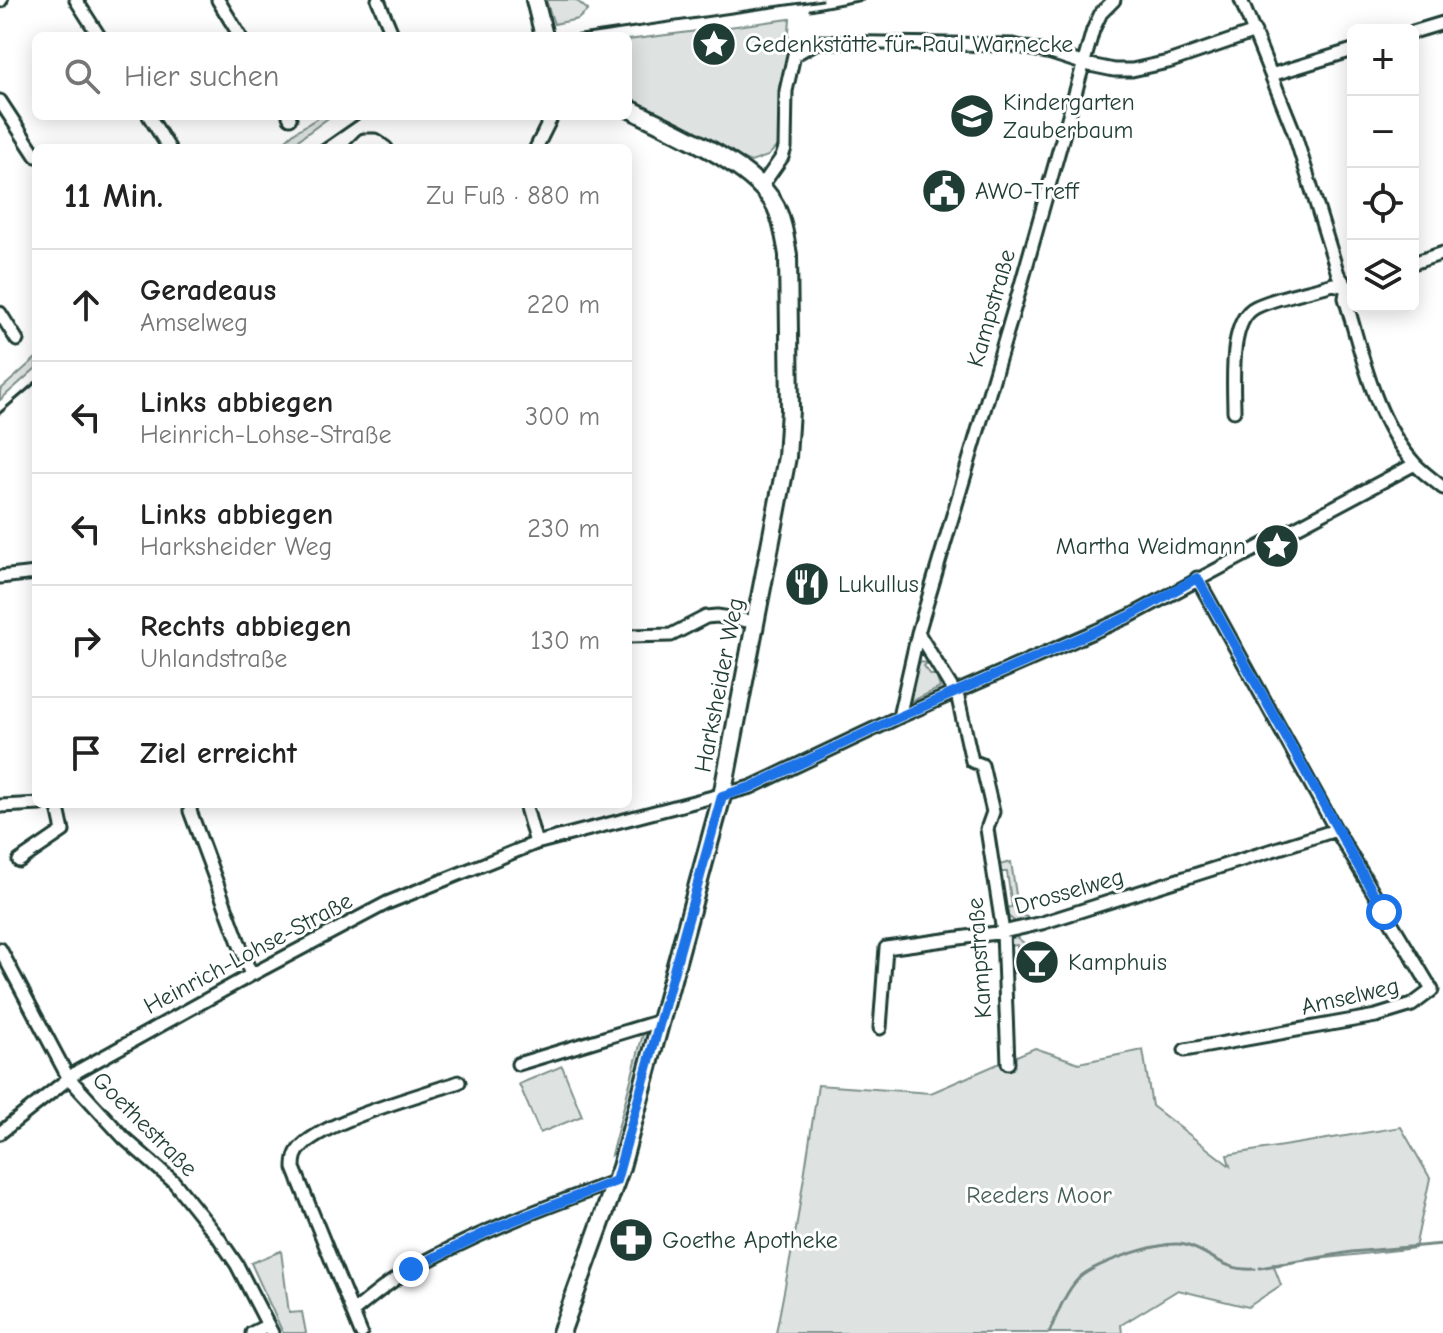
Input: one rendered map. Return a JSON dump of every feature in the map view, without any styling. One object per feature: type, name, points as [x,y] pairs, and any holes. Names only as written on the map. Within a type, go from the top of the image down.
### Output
[{"type":"main road","points":[[535,0],[543,32]]},
{"type":"main road","name":"Harksheider Weg","points":[[561,1333],[616,1181],[722,796],[786,462],[790,410],[788,255],[784,230],[775,205],[753,178],[710,151],[632,110]]},
{"type":"street","points":[[76,0],[96,32]]},
{"type":"street","points":[[218,0],[238,32]]},
{"type":"street","points":[[378,0],[391,32]]},
{"type":"street","name":"Kampstraße","points":[[899,717],[918,633],[1093,30],[1101,13],[1114,0]]},
{"type":"street","points":[[1241,0],[1307,167],[1338,274],[1347,282]]},
{"type":"street","points":[[1419,30],[1443,23]]},
{"type":"street","points":[[761,187],[785,148],[786,91],[794,55],[817,42],[1013,45],[1114,70],[1147,68],[1255,32]]},
{"type":"street","points":[[1271,75],[1347,52]]},
{"type":"street","points":[[0,101],[32,150]]},
{"type":"street","points":[[152,120],[166,144]]},
{"type":"street","points":[[538,144],[550,120]]},
{"type":"street","points":[[360,144],[364,140],[375,140],[380,144]]},
{"type":"street","points":[[1419,261],[1443,253]]},
{"type":"street","points":[[1234,411],[1235,349],[1240,324],[1253,308],[1333,284],[1347,285]]},
{"type":"street","points":[[1349,312],[1371,387],[1395,437],[1415,464],[1443,488]]},
{"type":"street","points":[[0,313],[17,340]]},
{"type":"street","name":"Heinrich-Lohse-Straße","points":[[0,1133],[68,1077],[387,903],[536,843],[751,787],[899,717],[1130,616],[1415,464]]},
{"type":"street","points":[[0,577],[32,573]]},
{"type":"street","name":"Amselweg","points":[[1185,1050],[1376,1016],[1412,1005],[1432,990],[1336,830],[1197,578]]},
{"type":"street","points":[[632,636],[671,635],[706,617],[755,622]]},
{"type":"street","name":"Kampstraße","points":[[918,633],[958,698],[972,761],[982,765],[993,812],[987,829],[1003,932],[1008,1063]]},
{"type":"street","points":[[0,806],[32,804]]},
{"type":"street","points":[[19,861],[63,831],[58,808]]},
{"type":"street","points":[[190,808],[251,975]]},
{"type":"street","points":[[526,808],[536,843]]},
{"type":"street","name":"Drosselweg","points":[[880,1028],[886,948],[1003,932],[1042,923],[1336,830]]},
{"type":"street","name":"Goethestraße","points":[[2,954],[68,1077],[124,1138],[180,1189],[237,1265],[270,1329],[252,1333]]},
{"type":"street","points":[[518,1064],[660,1021]]},
{"type":"street","points":[[361,1333],[294,1168],[294,1157],[314,1136],[346,1121],[459,1082]]},
{"type":"street","points":[[353,1312],[399,1276],[446,1251],[528,1214],[616,1181]]},
{"type":"green space","points":[[546,0],[576,0],[588,10],[578,19],[554,24]]},
{"type":"green space","points":[[790,19],[787,56],[779,87],[779,144],[768,156],[751,162],[632,101],[632,39]]},
{"type":"green space","points":[[314,120],[326,120],[292,144],[282,144]]},
{"type":"green space","points":[[32,362],[32,372],[0,400],[0,390]]},
{"type":"green space","points":[[920,662],[927,663],[924,666],[931,675],[936,675],[940,688],[912,701],[913,679]]},
{"type":"green space","points":[[1011,862],[1018,908],[1022,915],[1031,919],[1018,924],[1004,913],[1005,908],[1012,907],[1007,872],[999,872],[999,865]]},
{"type":"green space","points":[[1016,937],[1024,943],[1026,973],[1010,973],[1019,969],[1017,945],[1008,946],[1008,939]]},
{"type":"green space","points":[[648,1031],[616,1151],[611,1155],[643,1034]]},
{"type":"green space","name":"Reeders Moor","points":[[1035,1048],[1079,1063],[1143,1050],[1152,1106],[1230,1166],[1227,1155],[1401,1127],[1430,1178],[1415,1248],[1273,1264],[1281,1285],[1248,1307],[1178,1290],[1121,1325],[1122,1333],[776,1333],[818,1085],[931,1093]]},
{"type":"green space","points":[[562,1066],[582,1116],[540,1133],[519,1084]]},
{"type":"green space","points":[[281,1251],[289,1313],[302,1312],[306,1333],[283,1333],[251,1263]]},
{"type":"waterway","points":[[1260,1268],[1351,1252],[1443,1244]]},
{"type":"waterway","points":[[1049,1333],[1065,1297],[1079,1278],[1130,1254],[1162,1246],[1185,1245],[1225,1264],[1255,1269]]},
{"type":"railway","points":[[601,32],[822,0]]},
{"type":"railway","points":[[810,10],[863,0]]},
{"type":"railway","points":[[323,144],[357,120]]},
{"type":"railway","points":[[0,413],[32,385]]},
{"type":"place","name":"Gedenkstätte für Paul Warnecke","points":[[714,44]]},
{"type":"place","name":"Kindergarten Zauberbaum","points":[[972,116]]},
{"type":"place","name":"AWO-Treff","points":[[944,191]]},
{"type":"place","name":"Martha Weidmann","points":[[1277,546]]},
{"type":"place","name":"Lukullus","points":[[807,584]]},
{"type":"place","name":"Kamphuis","points":[[1037,962]]},
{"type":"place","name":"Goethe Apotheke","points":[[631,1240]]},
{"type":"route","points":[[411,1269],[497,1227],[616,1181],[722,796],[751,787],[899,717],[1130,616],[1197,578],[1384,912]]}]
